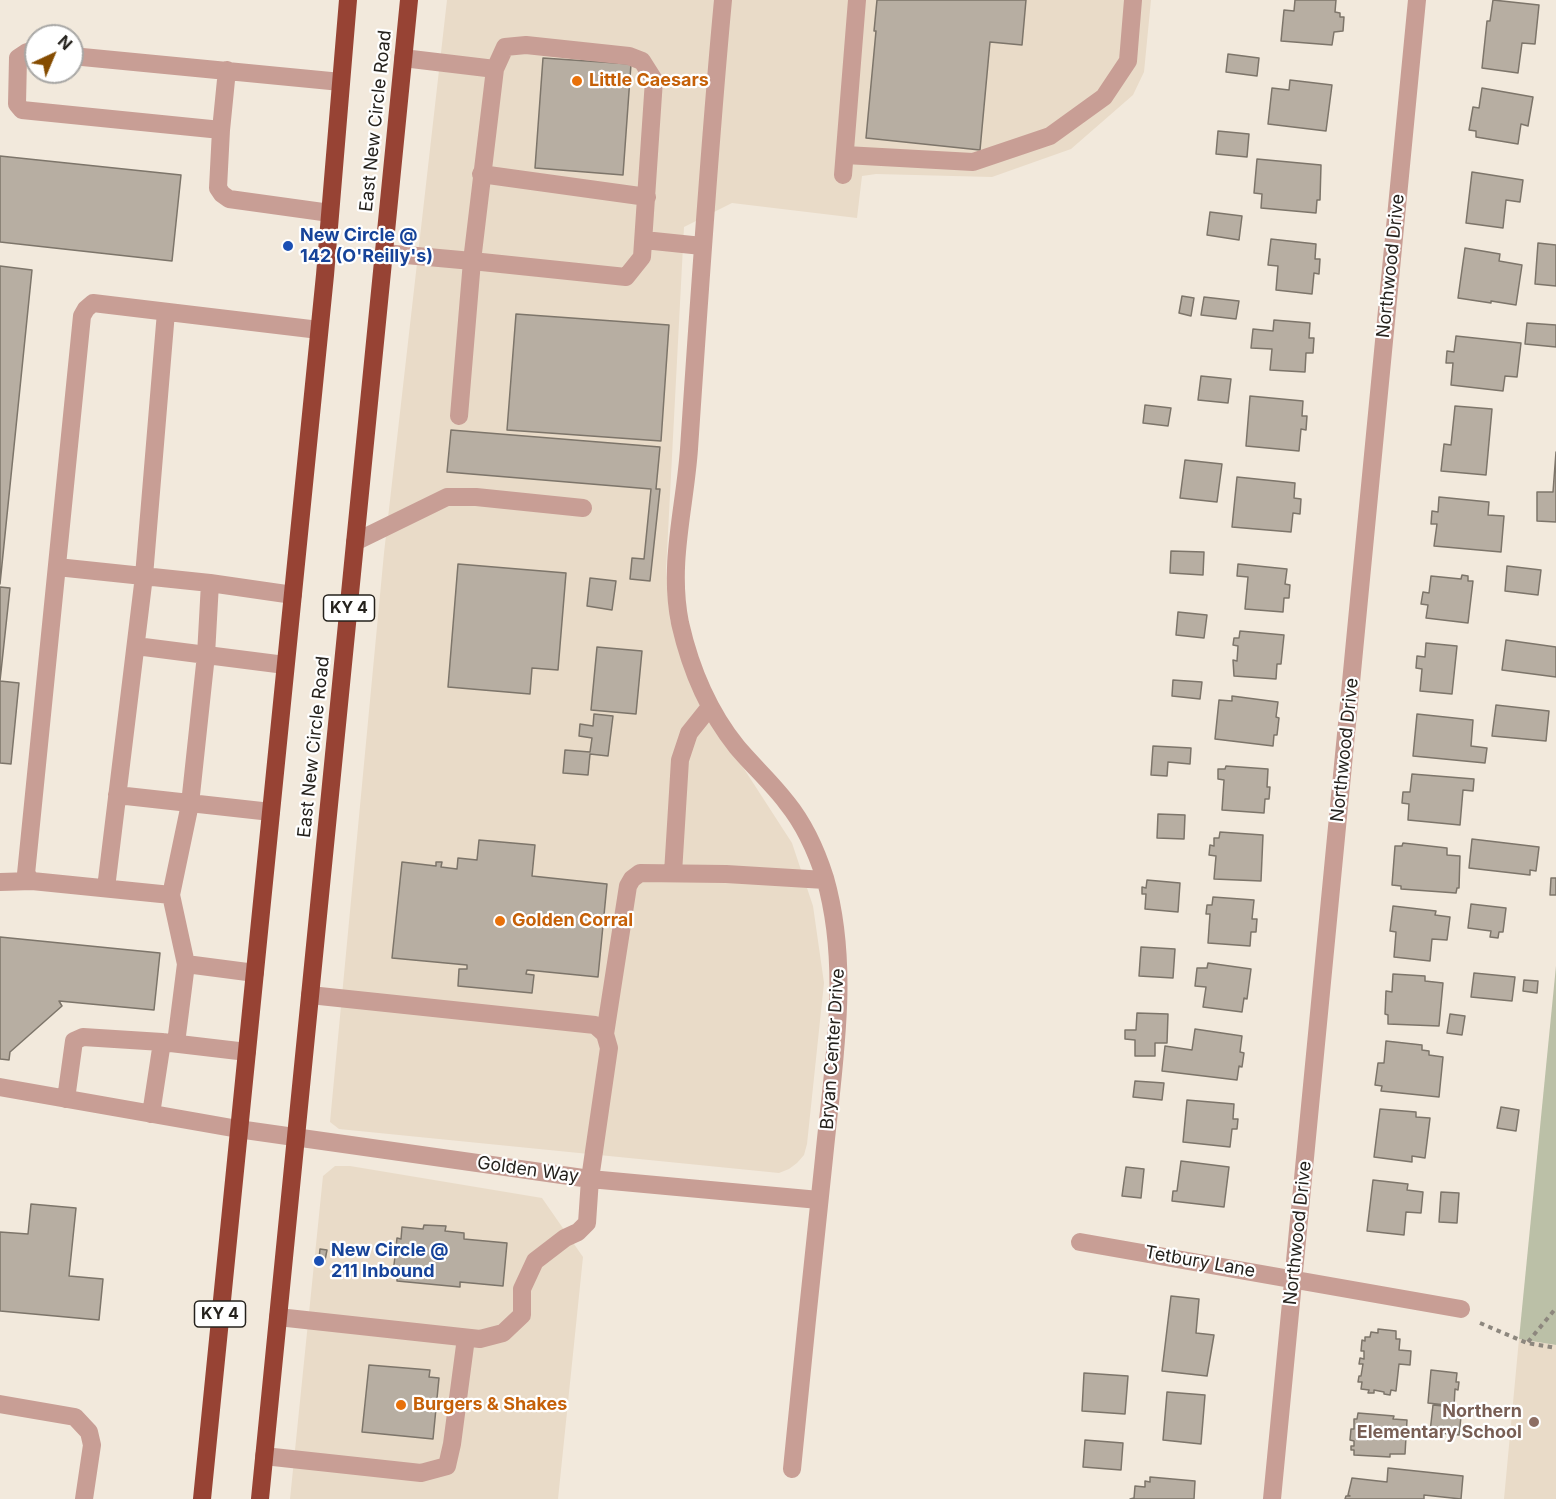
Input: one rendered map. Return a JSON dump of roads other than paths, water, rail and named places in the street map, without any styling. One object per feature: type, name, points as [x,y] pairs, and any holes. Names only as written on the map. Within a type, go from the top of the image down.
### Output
[{"type":"highway","name":"East New Circle Road","points":[[202,1499],[319,330],[348,0]]},
{"type":"highway","name":"East New Circle Road","points":[[260,1499],[409,0]]},
{"type":"street","name":"Bryan Center Drive","points":[[723,0],[702,246],[688,456],[675,575],[680,622],[692,665],[709,708],[735,745],[789,805],[809,839],[825,880],[835,920],[840,961],[836,1035],[792,1469]]},
{"type":"street","points":[[843,175],[857,0]]},
{"type":"street","points":[[845,155],[973,162],[1050,136],[1104,97],[1128,61],[1133,0]]},
{"type":"street","name":"Northwood Drive","points":[[1272,1499],[1417,0]]},
{"type":"street","points":[[384,254],[472,261],[626,277],[642,257],[644,240],[654,80],[642,61],[629,56],[526,45],[505,47],[495,69],[472,261],[459,416]]},
{"type":"street","points":[[24,54],[18,58],[17,104],[22,110],[221,130]]},
{"type":"street","points":[[84,57],[341,82]]},
{"type":"street","points":[[403,58],[495,69]]},
{"type":"street","points":[[227,70],[218,188],[229,199],[330,213]]},
{"type":"street","points":[[482,174],[647,197]]},
{"type":"street","points":[[644,240],[702,246]]},
{"type":"street","points":[[32,881],[26,874],[81,316],[93,303],[319,330]]},
{"type":"street","points":[[106,888],[144,576],[166,312]]},
{"type":"street","points":[[355,542],[447,497],[476,497],[583,508]]},
{"type":"street","points":[[57,567],[210,583],[293,595]]},
{"type":"street","points":[[151,1114],[186,964],[171,895],[190,804],[206,655],[210,583]]},
{"type":"street","points":[[136,646],[285,665]]},
{"type":"street","points":[[673,873],[681,760],[689,733],[709,708]]},
{"type":"street","points":[[117,795],[271,812]]},
{"type":"street","points":[[278,1317],[480,1340],[503,1333],[522,1315],[522,1289],[535,1261],[565,1238],[578,1232],[587,1223],[590,1179],[609,1048],[605,1034],[628,886],[632,879],[640,873],[673,873],[825,880]]},
{"type":"street","points":[[0,882],[32,881],[171,895]]},
{"type":"street","points":[[186,964],[255,972]]},
{"type":"street","points":[[310,995],[595,1025],[605,1034]]},
{"type":"street","points":[[66,1099],[74,1041],[83,1037],[169,1042],[247,1052]]},
{"type":"street","name":"Golden Way","points":[[0,1088],[296,1138],[590,1179],[819,1200]]},
{"type":"street","name":"Tetbury Lane","points":[[1080,1242],[1461,1309]]},
{"type":"street","points":[[264,1456],[421,1473],[447,1466],[466,1338]]},
{"type":"street","points":[[0,1404],[75,1417],[89,1432],[92,1445],[84,1499]]},
{"type":"place","name":"Little Caesars","points":[[577,81]]},
{"type":"place","name":"New Circle @ 142 (O'Reilly's)","points":[[288,246]]},
{"type":"place","name":"Golden Corral","points":[[500,921]]},
{"type":"place","name":"New Circle @ 211 Inbound","points":[[319,1261]]},
{"type":"place","name":"Burgers & Shakes","points":[[401,1405]]},
{"type":"place","name":"Northern Elementary School","points":[[1534,1422]]}]
